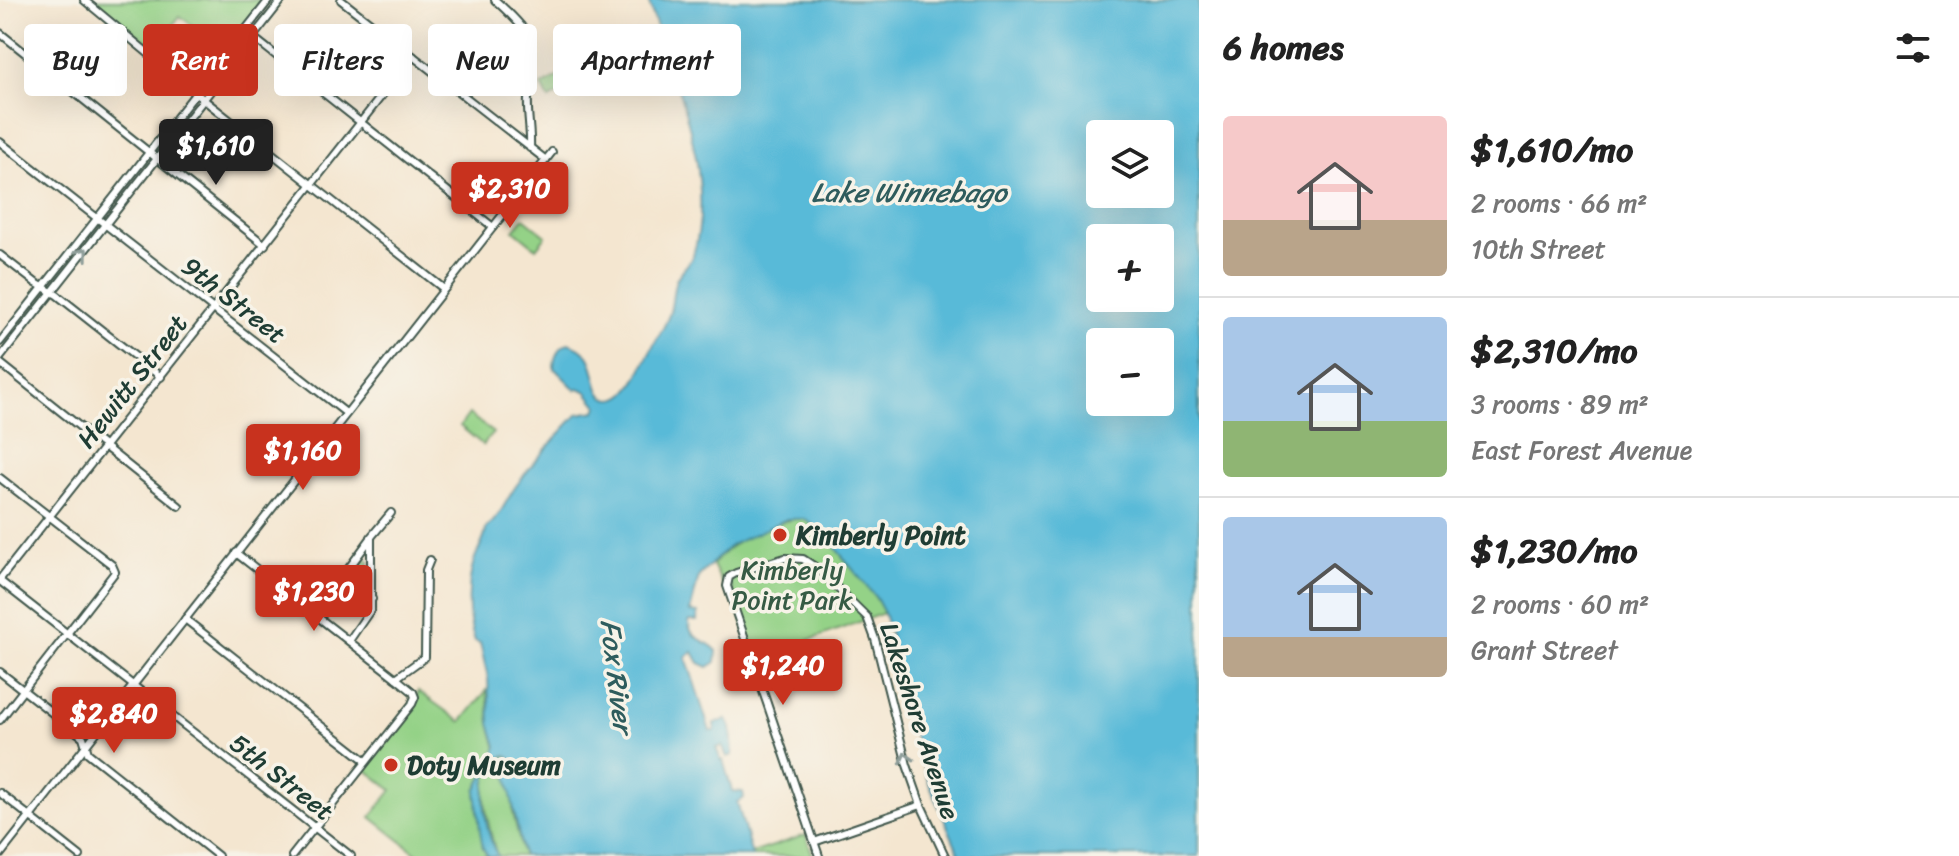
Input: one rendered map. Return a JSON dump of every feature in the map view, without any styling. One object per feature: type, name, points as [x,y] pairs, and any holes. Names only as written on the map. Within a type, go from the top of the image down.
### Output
[{"type":"street","points":[[84,0],[143,48]]},
{"type":"street","points":[[250,24],[269,0]]},
{"type":"street","points":[[258,30],[282,0]]},
{"type":"street","points":[[341,0],[546,160]]},
{"type":"street","points":[[495,0],[522,24],[531,44],[528,100],[530,148]]},
{"type":"street","points":[[0,33],[265,245]]},
{"type":"street","points":[[258,42],[493,227]]},
{"type":"street","name":"Hewitt Street","points":[[0,580],[413,56]]},
{"type":"street","points":[[0,342],[193,96]]},
{"type":"street","points":[[200,96],[444,289]]},
{"type":"street","points":[[179,506],[0,361],[205,96]]},
{"type":"street","name":"9th Street","points":[[0,142],[346,413]]},
{"type":"street","points":[[0,855],[552,152]]},
{"type":"street","points":[[0,255],[161,377]]},
{"type":"street","points":[[0,478],[115,570],[113,577],[0,720]]},
{"type":"street","points":[[372,599],[343,576],[391,513]]},
{"type":"street","points":[[349,641],[368,617],[372,599],[371,537]]},
{"type":"street","points":[[236,553],[396,678],[415,697],[292,856]]},
{"type":"street","name":"Lakeshore Avenue","points":[[814,842],[727,586],[728,579],[741,571],[778,560],[803,559],[861,610],[873,632],[907,765],[921,805],[945,856]]},
{"type":"street","points":[[396,678],[425,657],[426,570],[430,560]]},
{"type":"street","name":"5th Street","points":[[0,580],[351,856]]},
{"type":"street","points":[[185,619],[366,761]]},
{"type":"street","points":[[0,672],[83,737],[88,753],[218,856]]},
{"type":"street","points":[[0,793],[80,856]]},
{"type":"street","points":[[819,856],[814,842],[921,805]]},
{"type":"green space","points":[[94,0],[265,0],[246,24],[190,24],[180,16],[174,24],[143,24],[143,40]]},
{"type":"green space","points":[[553,80],[554,96],[549,99],[542,86]]},
{"type":"green space","points":[[524,218],[546,236],[536,248],[514,230]]},
{"type":"green space","points":[[469,414],[493,433],[483,445],[460,426]]},
{"type":"green space","name":"Kimberly Point Park","points":[[800,518],[834,544],[870,589],[884,613],[755,660],[731,586],[723,585],[713,565],[730,548],[752,534]]},
{"type":"green space","points":[[362,556],[369,561],[369,583],[363,587],[350,578],[349,573]]},
{"type":"green space","points":[[487,690],[490,723],[497,749],[476,791],[483,848],[488,856],[420,856],[371,817],[392,790],[365,769],[415,708],[418,691],[461,722]]},
{"type":"green space","points":[[509,756],[512,759],[513,813],[523,856],[498,856],[486,812],[485,782],[489,769],[497,760]]},
{"type":"green space","points":[[806,835],[813,856],[752,856],[752,853]]},
{"type":"water","name":"Lake Winnebago","points":[[648,0],[1199,0],[1199,856],[960,856],[928,781],[898,684],[894,650],[884,613],[876,598],[821,530],[804,519],[787,519],[731,545],[699,576],[690,612],[698,613],[697,621],[689,621],[695,636],[717,651],[716,662],[708,667],[699,663],[693,652],[686,657],[710,731],[715,731],[714,724],[727,719],[731,727],[733,755],[727,757],[722,746],[716,748],[732,791],[743,792],[744,798],[737,802],[752,856],[523,856],[506,770],[512,759],[506,755],[489,772],[485,786],[486,817],[498,856],[488,856],[483,848],[476,791],[497,746],[490,723],[488,678],[480,643],[475,641],[470,622],[472,567],[486,528],[533,464],[578,414],[596,411],[598,406],[586,391],[576,390],[554,368],[559,350],[568,343],[580,348],[588,356],[600,392],[605,397],[619,398],[635,381],[667,320],[676,280],[693,255],[699,224],[700,192],[696,159],[680,96],[741,96],[741,24],[656,24]]},
{"type":"place","name":"Kimberly Point","points":[[780,535]]},
{"type":"place","name":"Doty Museum","points":[[391,765]]},
{"type":"water label","name":"Fox River","points":[[617,676]]}]
